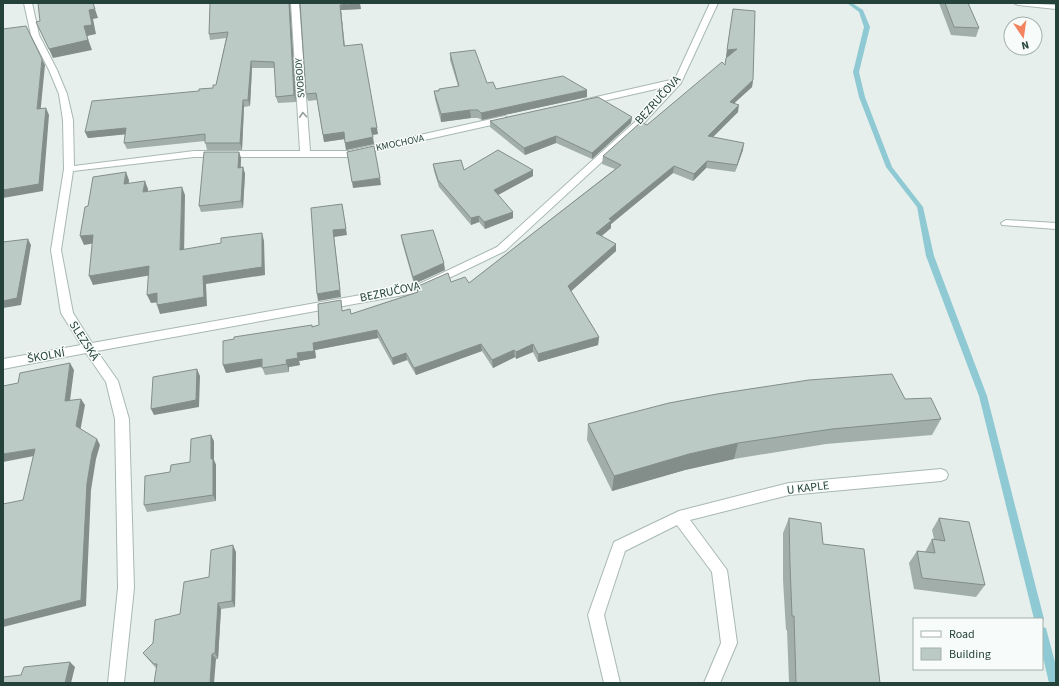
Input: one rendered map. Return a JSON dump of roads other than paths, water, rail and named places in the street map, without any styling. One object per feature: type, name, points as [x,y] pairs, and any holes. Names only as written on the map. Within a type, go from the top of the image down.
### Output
[{"type":"street","name":"SLEZSKÁ","points":[[28,3],[35,35],[54,70],[63,94],[68,120],[69,168],[56,250],[67,313],[76,330],[112,382],[122,419],[126,588],[116,683]]},
{"type":"street","name":"SVOBODY","points":[[295,3],[305,154]]},
{"type":"street","name":"BEZRUČOVA","points":[[89,349],[420,288],[501,248],[640,122],[678,81],[714,3]]},
{"type":"street","points":[[1018,3],[1056,7]]},
{"type":"street","points":[[578,103],[678,81]]},
{"type":"street","name":"KMOCHOVA","points":[[69,168],[194,154],[348,154],[517,117]]},
{"type":"street","points":[[1006,223],[1056,226]]},
{"type":"street","name":"ŠKOLNÍ","points":[[3,364],[89,349]]},
{"type":"street","name":"U KAPLE","points":[[612,683],[596,616],[618,547],[679,517],[790,489],[941,475]]},
{"type":"street","points":[[679,517],[719,570],[729,643],[712,683]]},
{"type":"waterway","points":[[849,3],[861,11],[867,27],[856,72],[862,97],[889,167],[920,207],[930,256],[983,396],[1039,618]]},
{"type":"waterway","points":[[1043,636],[1055,683]]}]
